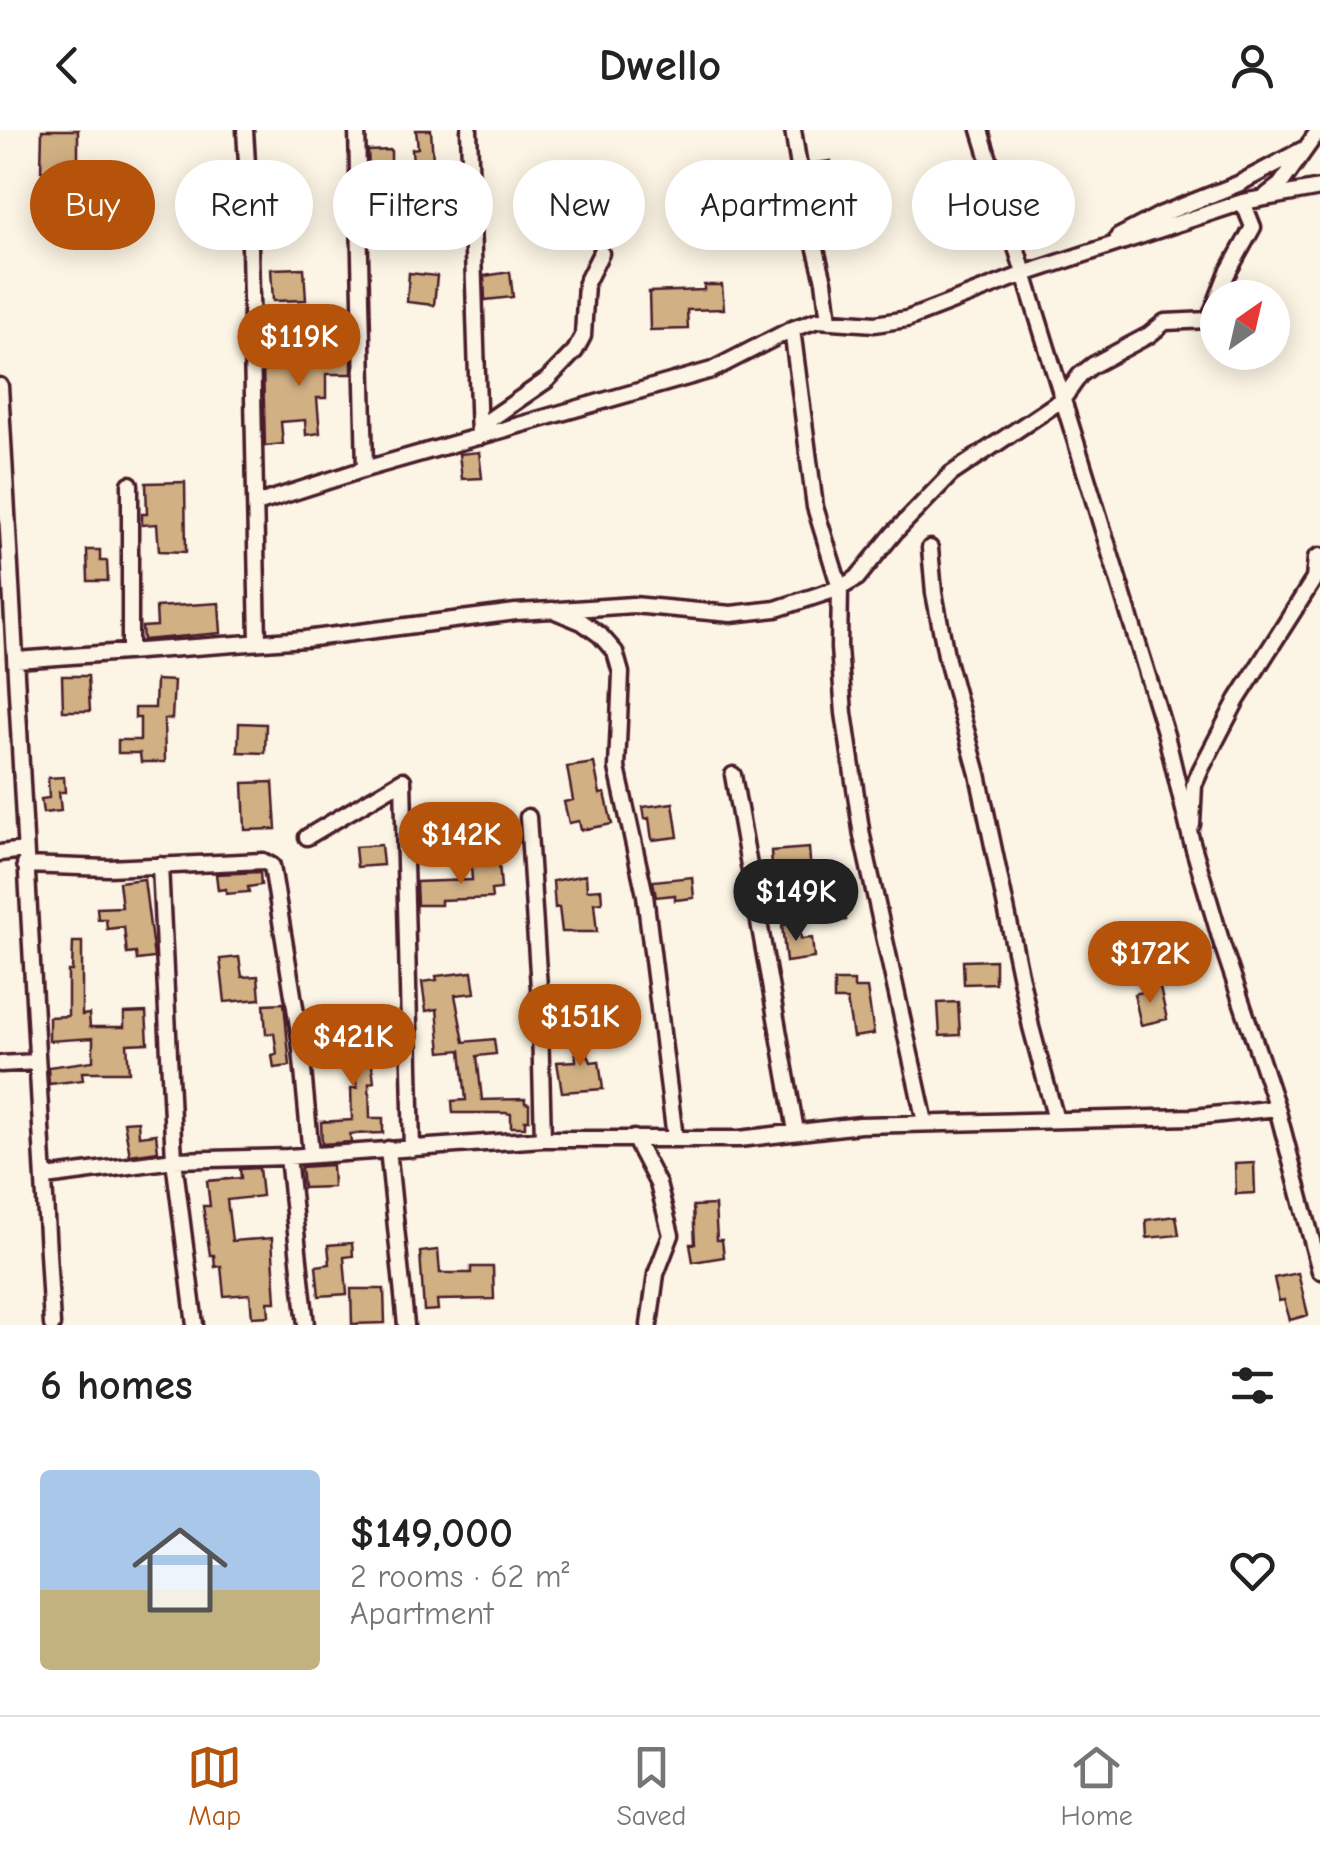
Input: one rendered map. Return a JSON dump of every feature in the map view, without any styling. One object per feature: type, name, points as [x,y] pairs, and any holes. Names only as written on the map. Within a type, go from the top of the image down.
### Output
[{"type":"street","points":[[245,130],[258,642]]},
{"type":"street","points":[[358,130],[365,469]]},
{"type":"street","points":[[469,130],[479,432]]},
{"type":"street","points":[[793,130],[829,320]]},
{"type":"street","points":[[980,130],[1166,735],[1191,839],[1277,1108],[1320,1271]]},
{"type":"street","points":[[1265,196],[1280,185],[1319,130]]},
{"type":"street","points":[[1110,247],[1116,238],[1238,184],[1302,150]]},
{"type":"street","points":[[256,504],[479,432],[712,370],[818,320],[891,323],[1024,274],[1244,202],[1320,188]]},
{"type":"street","points":[[16,660],[258,642],[552,610],[633,605],[731,614],[776,609],[840,588],[858,578],[894,533],[951,474],[1062,399],[1093,364],[1149,335],[1165,322],[1208,320],[1226,274],[1253,227],[1244,202]]},
{"type":"street","points":[[479,432],[547,380],[575,352],[583,336],[586,283],[601,253]]},
{"type":"street","points":[[792,329],[815,507],[840,588],[844,713],[862,836],[925,1122]]},
{"type":"street","points":[[0,386],[5,570],[16,660],[52,1325]]},
{"type":"street","points":[[130,484],[130,650]]},
{"type":"street","points":[[930,548],[947,660],[978,774],[1056,1120]]},
{"type":"street","points":[[1191,839],[1194,785],[1201,769],[1237,700],[1314,578],[1316,558],[1320,556]]},
{"type":"street","points":[[552,610],[582,622],[600,635],[615,652],[621,673],[617,768],[645,895],[675,1138]]},
{"type":"street","points":[[734,776],[796,1131]]},
{"type":"street","points":[[307,837],[403,780],[412,1149]]},
{"type":"street","points":[[528,817],[539,988],[543,1139]]},
{"type":"street","points":[[0,852],[108,868],[262,862],[274,868],[300,1038],[311,1155]]},
{"type":"street","points":[[160,865],[174,1160],[195,1325]]},
{"type":"street","points":[[0,1064],[36,1062]]},
{"type":"street","points":[[46,1177],[174,1160],[288,1157],[543,1139],[739,1138],[925,1122],[1194,1117],[1277,1108]]},
{"type":"street","points":[[634,1138],[658,1184],[672,1235],[656,1274],[649,1325]]},
{"type":"street","points":[[388,1149],[406,1325]]},
{"type":"street","points":[[288,1157],[306,1325]]},
{"type":"building","points":[[42,130],[78,130],[78,160],[41,160]]},
{"type":"building","points":[[416,130],[431,130],[433,160],[413,160],[412,149],[418,148]]},
{"type":"building","points":[[391,150],[391,160],[369,160],[368,151]]},
{"type":"building","points":[[304,268],[306,300],[273,301],[271,269]]},
{"type":"building","points":[[510,272],[513,297],[485,300],[484,276]]},
{"type":"building","points":[[409,273],[437,276],[434,305],[407,302]]},
{"type":"building","points":[[704,285],[722,285],[724,309],[687,310],[688,329],[650,330],[649,292],[704,290]]},
{"type":"building","points":[[300,336],[314,336],[315,354],[352,355],[352,374],[326,374],[326,398],[317,398],[320,433],[306,435],[305,420],[281,422],[283,444],[265,446],[263,364],[301,363]]},
{"type":"building","points":[[479,452],[482,478],[462,479],[459,454]]},
{"type":"building","points":[[185,482],[186,552],[159,551],[157,524],[142,525],[142,514],[147,514],[146,483]]},
{"type":"building","points":[[87,550],[100,550],[100,561],[107,561],[108,581],[88,581]]},
{"type":"building","points":[[219,603],[221,633],[143,640],[142,627],[157,626],[156,607]]},
{"type":"building","points":[[62,676],[88,676],[90,711],[63,711]]},
{"type":"building","points":[[156,680],[174,681],[172,719],[164,719],[165,762],[141,762],[140,753],[118,753],[118,740],[140,740],[140,718],[135,718],[135,708],[155,708]]},
{"type":"building","points":[[239,723],[266,724],[265,753],[238,752]]},
{"type":"building","points":[[594,763],[600,794],[605,793],[612,824],[581,830],[579,821],[569,823],[564,802],[573,800],[567,767]]},
{"type":"building","points":[[64,777],[65,792],[59,792],[61,811],[43,813],[41,799],[49,798],[48,778]]},
{"type":"building","points":[[273,782],[276,829],[245,830],[243,783]]},
{"type":"building","points":[[673,803],[678,837],[652,840],[643,807]]},
{"type":"building","points":[[381,845],[383,865],[357,867],[355,847]]},
{"type":"building","points":[[809,848],[813,899],[843,896],[846,920],[824,922],[823,912],[793,915],[790,888],[780,888],[778,866],[772,867],[771,851]]},
{"type":"building","points":[[499,863],[501,889],[491,890],[492,898],[417,905],[416,882],[472,880],[471,865]]},
{"type":"building","points":[[260,872],[261,885],[248,887],[249,892],[226,894],[226,889],[218,890],[216,874]]},
{"type":"building","points":[[586,875],[587,890],[601,889],[602,902],[594,903],[597,932],[562,932],[553,881]]},
{"type":"building","points":[[692,877],[694,898],[656,897],[653,881]]},
{"type":"building","points":[[144,879],[154,958],[137,960],[136,953],[127,954],[124,927],[107,929],[106,919],[98,919],[97,908],[122,907],[119,882]]},
{"type":"building","points":[[799,923],[801,939],[812,938],[814,958],[786,962],[782,925]]},
{"type":"building","points":[[73,942],[82,942],[82,1015],[89,1014],[90,1027],[124,1027],[124,1013],[146,1012],[148,1043],[127,1044],[129,1072],[82,1072],[83,1080],[49,1084],[48,1067],[93,1061],[93,1038],[49,1041],[49,1017],[68,1016],[68,971],[72,971]]},
{"type":"building","points":[[239,957],[242,977],[258,976],[260,999],[225,1002],[220,959]]},
{"type":"building","points":[[995,960],[995,983],[964,984],[963,961]]},
{"type":"building","points":[[472,972],[475,993],[455,995],[464,1042],[494,1039],[496,1054],[477,1056],[482,1100],[525,1099],[529,1120],[525,1120],[525,1127],[511,1127],[511,1114],[506,1113],[453,1113],[452,1101],[466,1100],[461,1050],[441,1052],[437,1009],[426,1011],[422,982],[437,980],[436,976]]},
{"type":"building","points":[[834,981],[854,981],[854,988],[867,988],[874,1034],[853,1037],[847,1000],[834,1000]]},
{"type":"building","points":[[1160,988],[1167,1019],[1141,1025],[1134,994]]},
{"type":"building","points":[[958,1002],[960,1035],[940,1036],[938,1003]]},
{"type":"building","points":[[284,1003],[290,1066],[274,1068],[274,1033],[266,1034],[264,1004]]},
{"type":"building","points":[[367,1022],[374,1082],[369,1083],[370,1118],[383,1118],[383,1133],[350,1134],[351,1142],[322,1144],[321,1122],[352,1120],[351,1088],[357,1088],[354,1065],[313,1067],[312,1056],[352,1053],[349,1023]]},
{"type":"building","points":[[587,1031],[588,1055],[591,1062],[599,1061],[603,1089],[562,1092],[557,1062],[576,1061],[574,1032]]},
{"type":"building","points":[[138,1121],[139,1136],[156,1134],[158,1151],[130,1155],[124,1122]]},
{"type":"building","points":[[1254,1163],[1255,1193],[1236,1194],[1235,1164]]},
{"type":"building","points":[[332,1165],[333,1187],[303,1188],[301,1167]]},
{"type":"building","points":[[259,1168],[262,1196],[227,1200],[232,1241],[272,1238],[276,1302],[268,1302],[269,1316],[252,1317],[250,1294],[224,1296],[221,1266],[215,1267],[214,1255],[210,1255],[203,1206],[210,1206],[207,1181],[241,1178],[240,1169]]},
{"type":"building","points":[[715,1205],[717,1240],[722,1240],[724,1257],[693,1262],[693,1206]]},
{"type":"building","points":[[1176,1216],[1179,1235],[1147,1238],[1146,1220]]},
{"type":"building","points":[[352,1243],[353,1256],[344,1257],[347,1294],[319,1296],[316,1266],[330,1264],[328,1245]]},
{"type":"building","points":[[438,1250],[440,1273],[471,1273],[471,1267],[493,1267],[494,1299],[437,1300],[438,1310],[424,1311],[420,1252]]},
{"type":"building","points":[[1298,1273],[1308,1315],[1290,1320],[1284,1300],[1279,1301],[1274,1278]]},
{"type":"building","points":[[351,1289],[384,1289],[385,1323],[352,1324]]}]
